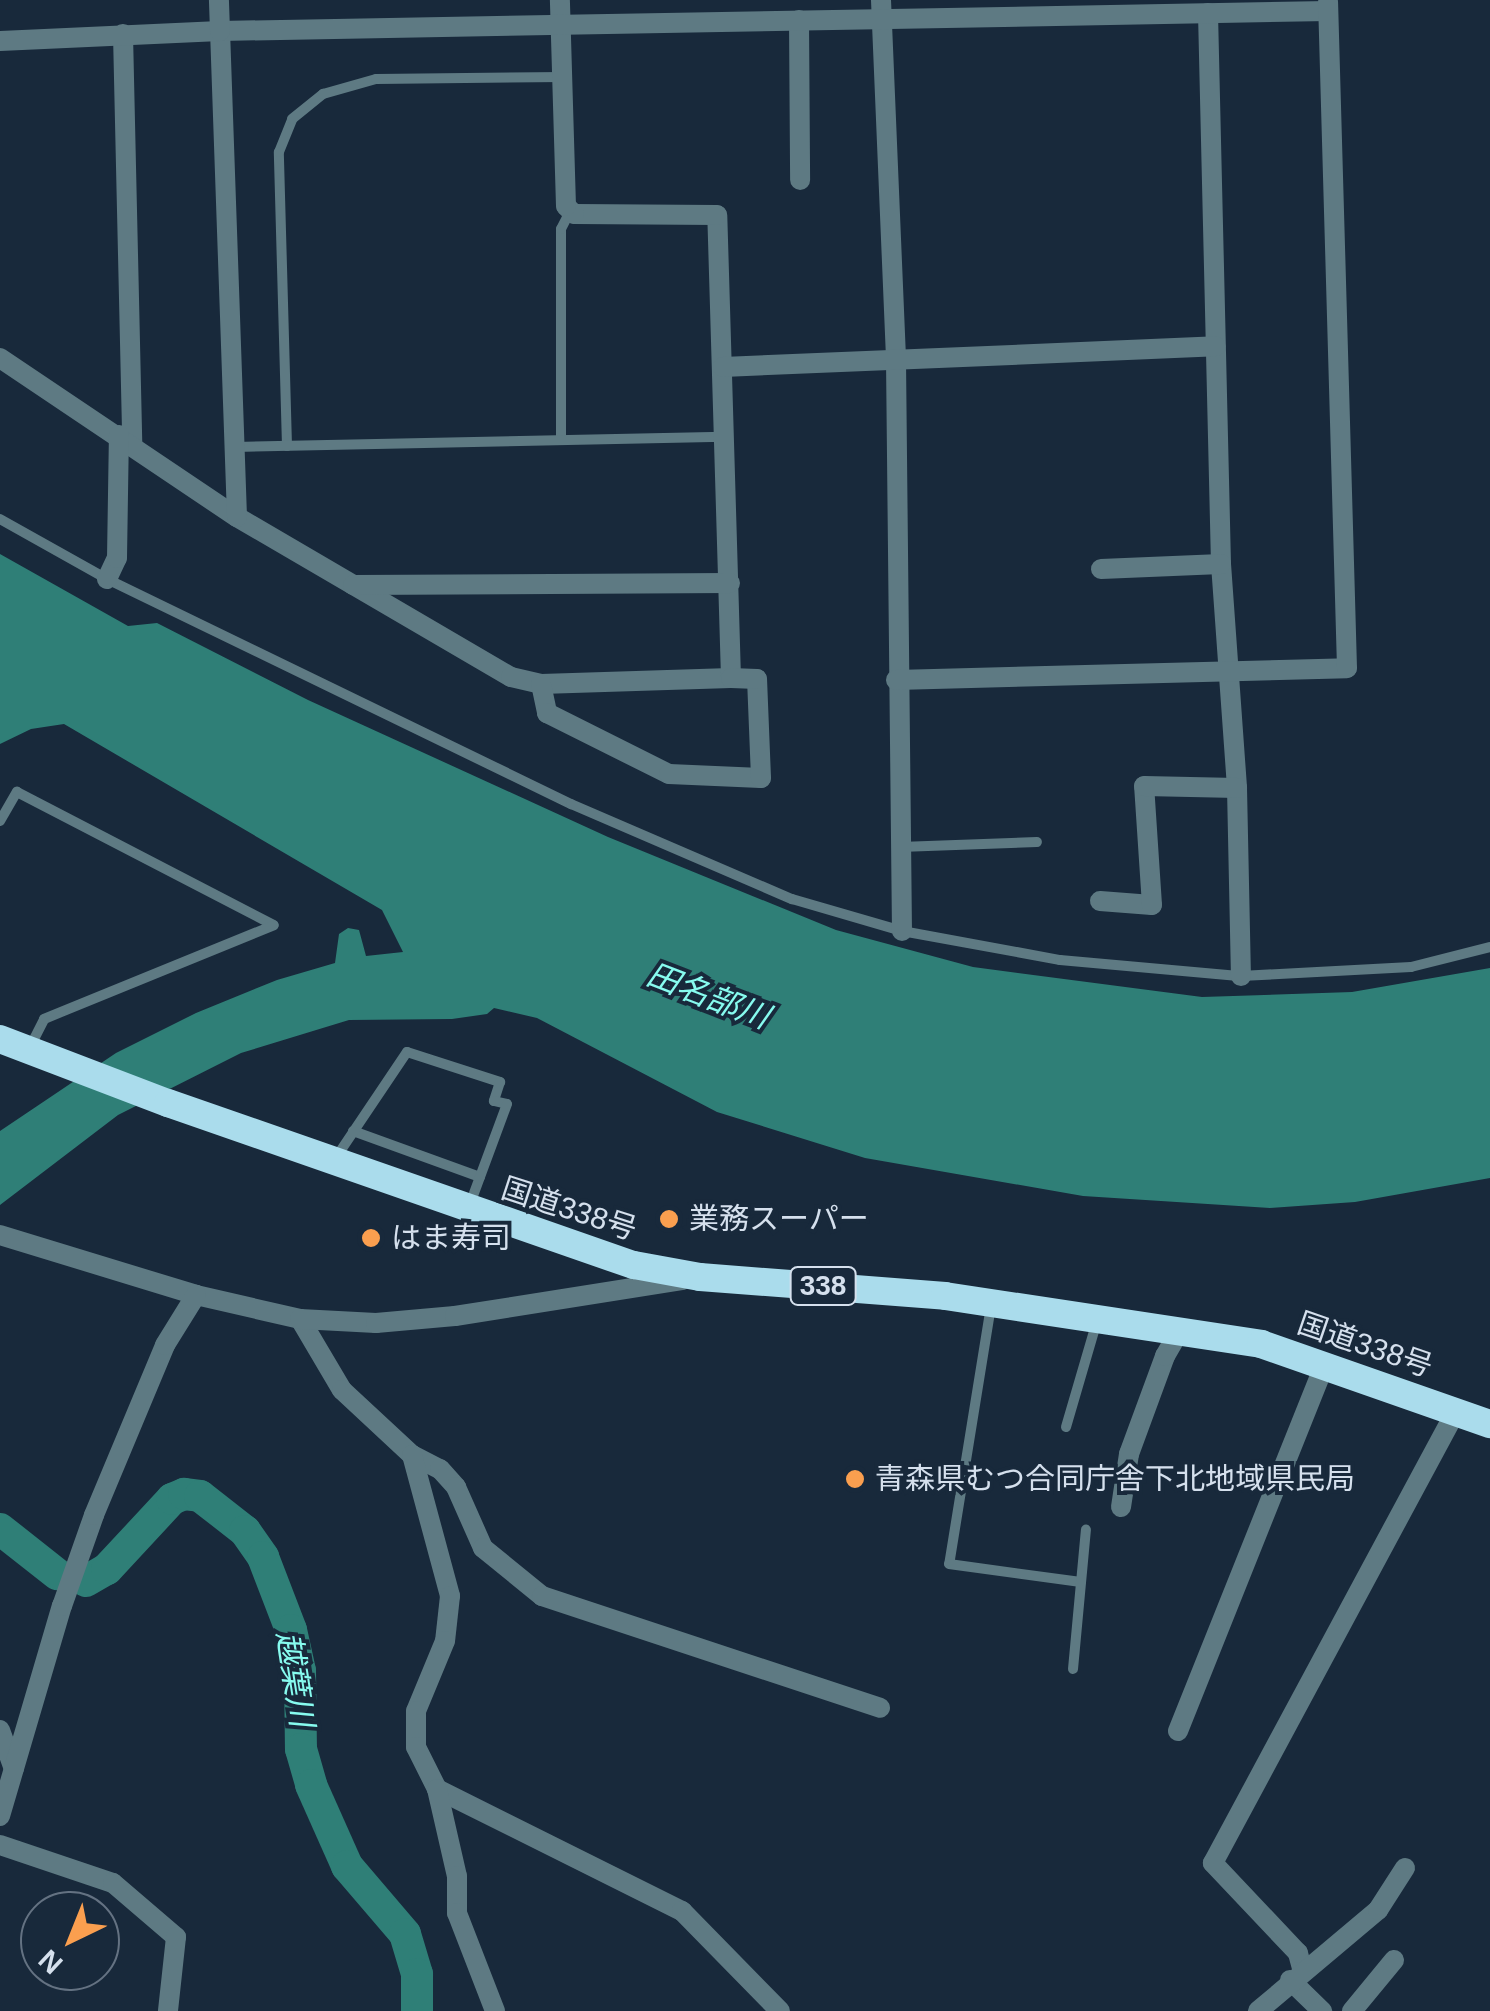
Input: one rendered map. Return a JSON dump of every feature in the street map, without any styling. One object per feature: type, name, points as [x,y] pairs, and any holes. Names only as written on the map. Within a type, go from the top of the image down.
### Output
[{"type":"highway","name":"国道338号","points":[[0,1039],[332,1162],[634,1265],[700,1277],[992,1302],[1261,1344],[1490,1424]]},
{"type":"street","points":[[219,0],[237,517]]},
{"type":"street","points":[[560,0],[566,206],[570,211],[717,215],[730,678]]},
{"type":"street","points":[[637,0],[637,22]]},
{"type":"street","points":[[0,41],[220,31],[799,20],[881,10],[1208,13],[1328,6],[1347,668],[896,680]]},
{"type":"street","points":[[881,10],[896,360],[896,680],[902,932]]},
{"type":"street","points":[[1208,13],[1221,564],[1237,788],[1241,976]]},
{"type":"street","points":[[799,20],[800,180]]},
{"type":"street","points":[[107,579],[117,558],[125,440],[123,34]]},
{"type":"street","points":[[723,367],[1216,346]]},
{"type":"street","points":[[0,358],[237,517],[511,677],[542,684],[758,679],[761,778],[669,774],[547,713],[542,684]]},
{"type":"street","points":[[1101,569],[1221,564]]},
{"type":"street","points":[[353,584],[730,583]]},
{"type":"street","points":[[1100,901],[1152,905],[1144,786],[1237,788]]},
{"type":"street","points":[[0,1235],[196,1295],[300,1319],[376,1323],[455,1316],[700,1277]]},
{"type":"street","points":[[0,1816],[94,1515],[166,1345],[196,1295]]},
{"type":"street","points":[[300,1319],[342,1390],[412,1455],[440,1469],[456,1486],[483,1548],[542,1596],[880,1708]]},
{"type":"street","points":[[1121,1507],[1129,1454],[1164,1356],[1178,1332]]},
{"type":"street","points":[[1178,1730],[1324,1364]]},
{"type":"street","points":[[1322,2011],[1297,1976],[1298,1953],[1213,1863],[1456,1411]]},
{"type":"street","points":[[412,1455],[450,1596],[445,1641],[416,1711],[416,1747],[436,1789],[458,1876],[457,1913],[495,2011]]},
{"type":"street","points":[[0,1730],[14,1769]]},
{"type":"street","points":[[436,1789],[682,1910],[780,2011]]},
{"type":"street","points":[[0,1845],[113,1883],[176,1937],[168,2011]]},
{"type":"street","points":[[1258,2011],[1378,1910],[1405,1868]]},
{"type":"street","points":[[1352,2011],[1394,1960]]},
{"type":"lane","points":[[287,446],[279,152],[292,119],[323,94],[376,80],[564,78]]},
{"type":"lane","points":[[561,440],[561,229],[570,211]]},
{"type":"lane","points":[[235,447],[725,437]]},
{"type":"lane","points":[[0,519],[107,579],[571,804],[792,899],[902,932],[1060,960],[1241,976],[1412,967],[1490,947]]},
{"type":"lane","points":[[0,821],[17,792],[274,925],[44,1020],[29,1050]]},
{"type":"lane","points":[[900,847],[1037,842]]},
{"type":"lane","points":[[332,1162],[408,1052],[500,1082],[494,1100],[508,1104],[468,1210]]},
{"type":"lane","points":[[354,1131],[480,1176]]},
{"type":"lane","points":[[992,1302],[949,1564],[1081,1582]]},
{"type":"lane","points":[[1066,1427],[1099,1316]]},
{"type":"lane","points":[[1073,1670],[1086,1530]]},
{"type":"water","name":"田名部川","points":[[0,554],[128,626],[157,623],[308,700],[608,837],[836,930],[973,967],[1202,997],[1352,992],[1490,968],[1490,1178],[1355,1202],[1270,1208],[1083,1196],[865,1158],[717,1112],[537,1018],[494,1008],[487,1014],[452,1019],[349,1020],[241,1053],[118,1115],[0,1205],[0,1131],[116,1053],[196,1013],[277,980],[335,963],[339,934],[348,928],[359,930],[366,956],[403,952],[382,910],[64,724],[31,729],[0,744]]},
{"type":"waterway","name":"越葉川","points":[[86,1581],[107,1569],[172,1499],[184,1494],[200,1496],[245,1531],[263,1557],[291,1630],[300,1671],[301,1749],[311,1785],[347,1866],[405,1934],[417,1974],[417,2011]]},
{"type":"waterway","name":"越葉川","points":[[0,1529],[57,1574]]},
{"type":"place","name":"業務スーパー","points":[[669,1219]]},
{"type":"place","name":"はま寿司","points":[[371,1238]]},
{"type":"place","name":"青森県むつ合同庁舎下北地域県民局","points":[[855,1479]]}]
